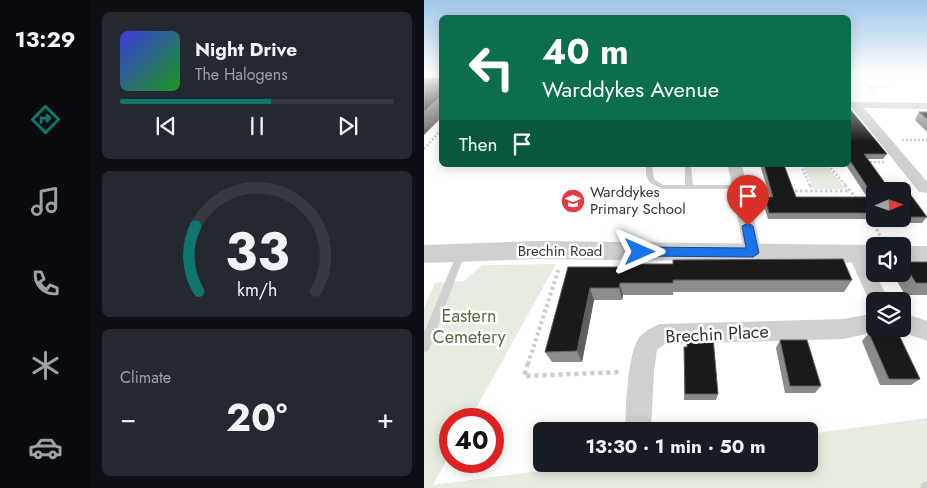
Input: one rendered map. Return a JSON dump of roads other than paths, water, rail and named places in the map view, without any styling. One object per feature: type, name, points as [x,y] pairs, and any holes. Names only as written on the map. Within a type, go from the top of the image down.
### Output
[{"type":"street","points":[[852,105],[927,106]]},
{"type":"street","points":[[852,105],[924,190]]},
{"type":"street","points":[[735,167],[753,253]]},
{"type":"street","name":"Brechin Road","points":[[424,254],[564,251],[866,254]]},
{"type":"street","points":[[911,255],[927,255]]},
{"type":"street","name":"Brechin Place","points":[[639,422],[642,371],[647,345],[660,334],[844,329],[866,325]]},
{"type":"street","points":[[911,326],[927,331]]},
{"type":"lane","points":[[649,167],[649,179],[654,184],[662,187],[740,189]]},
{"type":"lane","points":[[688,167],[689,187]]},
{"type":"lane","points":[[424,347],[461,253]]},
{"type":"place","name":"Warddykes Primary School","points":[[573,201]]},
{"type":"park label","name":"Eastern Cemetery","points":[[469,326]]}]
